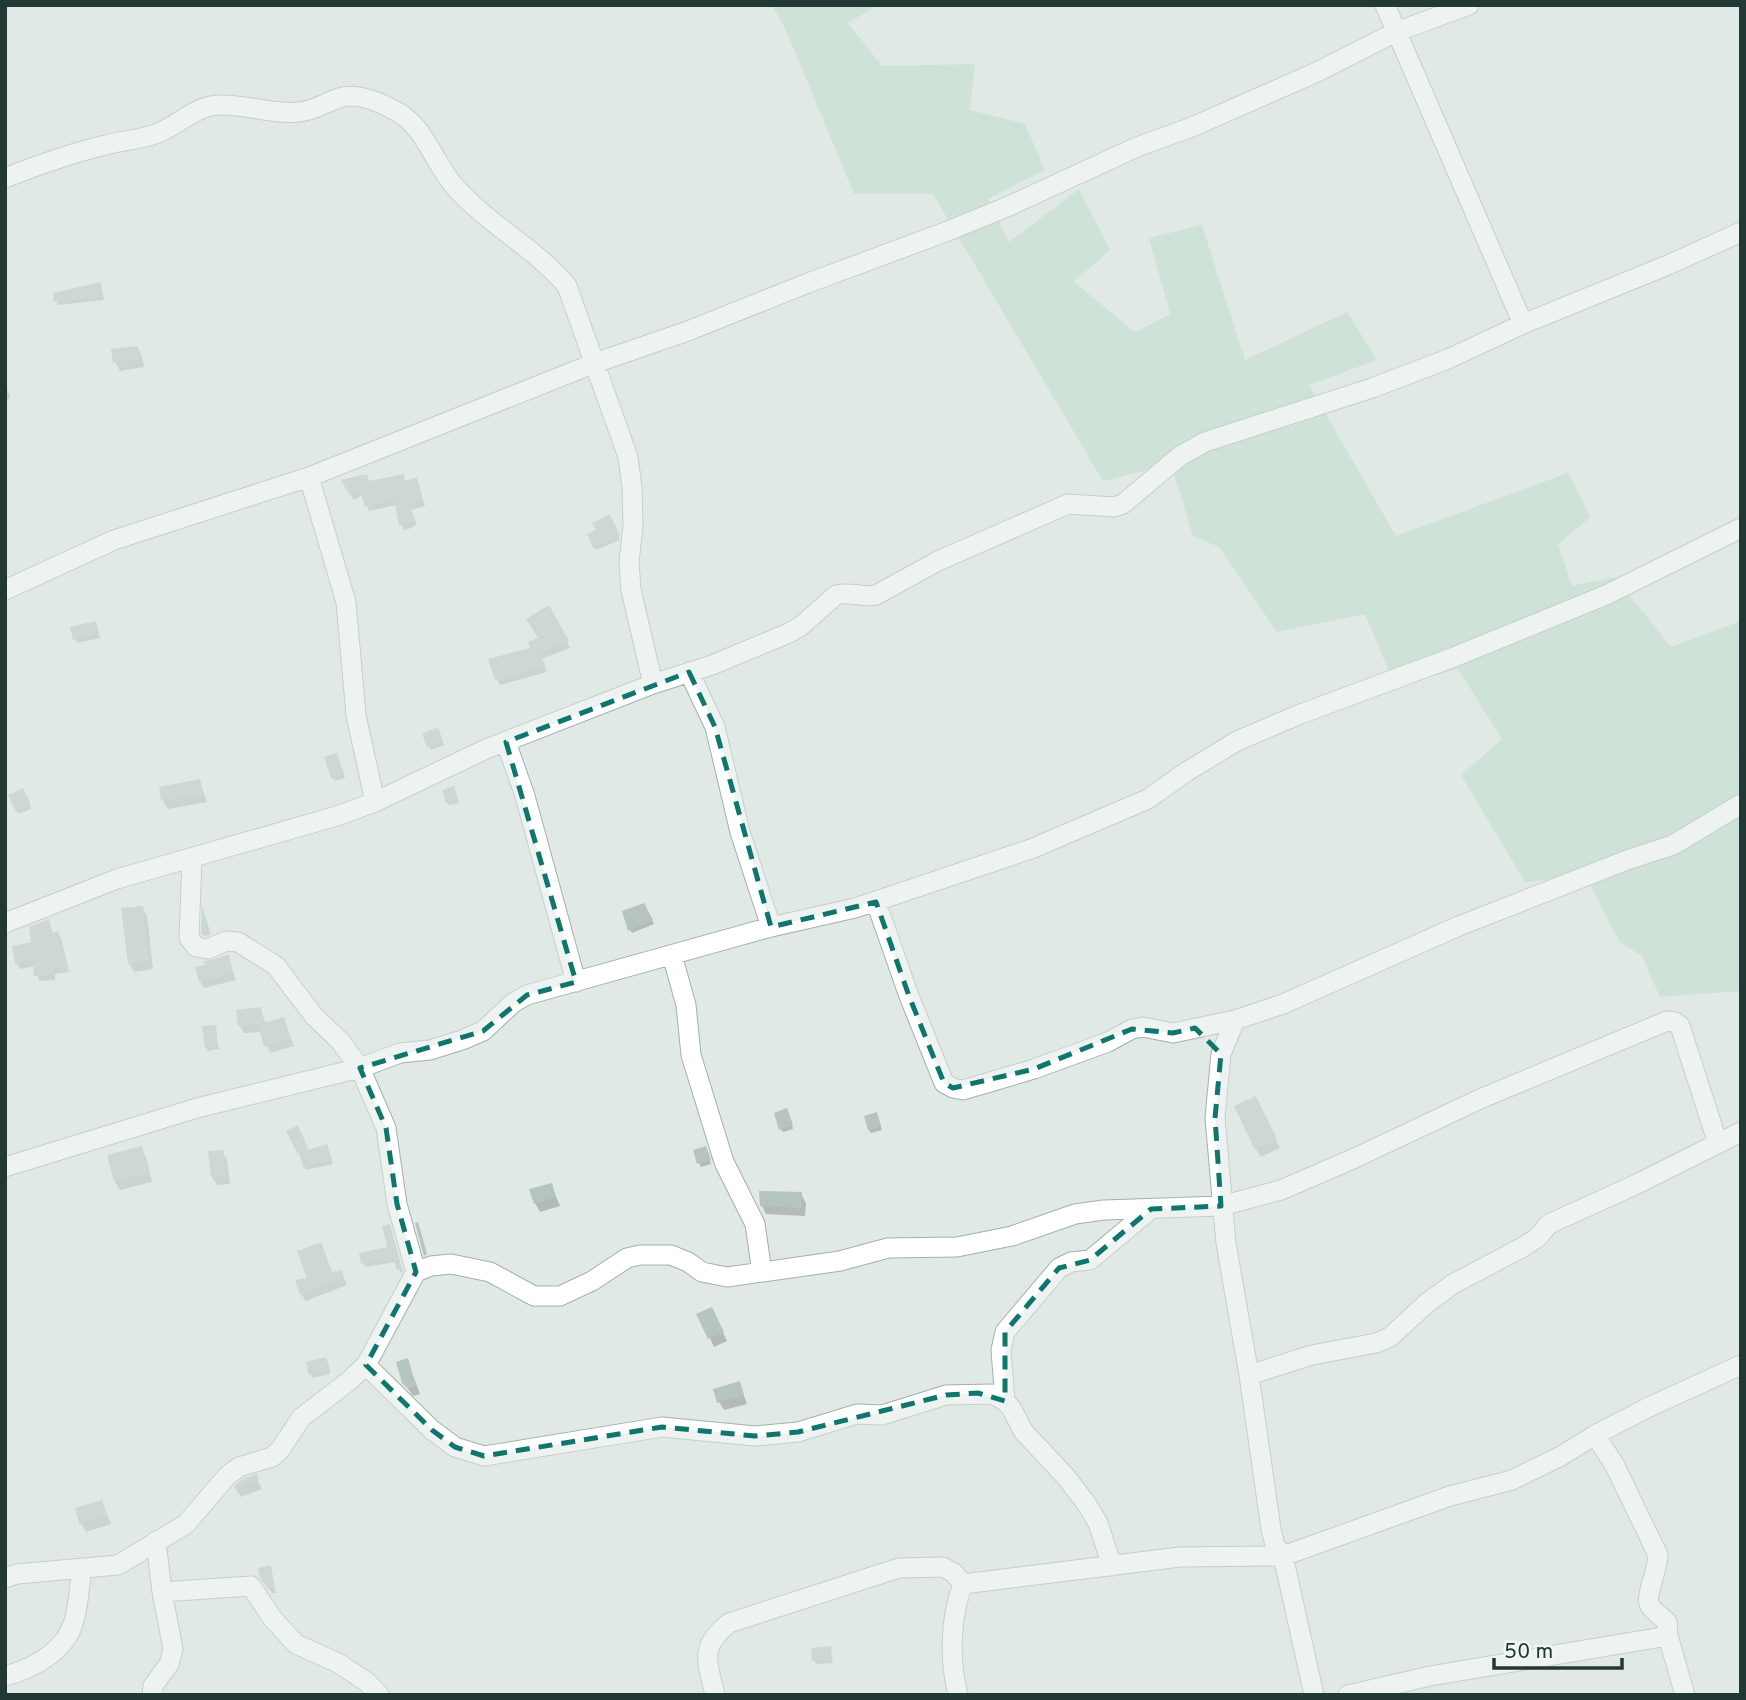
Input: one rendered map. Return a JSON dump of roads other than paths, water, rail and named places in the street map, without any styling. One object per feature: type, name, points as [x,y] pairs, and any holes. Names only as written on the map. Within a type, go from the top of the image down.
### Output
[{"type":"street","points":[[1385,5],[1523,324]]},
{"type":"street","points":[[5,590],[114,540],[309,477],[595,363],[688,331],[985,216],[1137,147],[1192,127],[1306,76],[1396,32],[1469,5]]},
{"type":"street","points":[[5,178],[66,155],[155,134],[205,107],[219,104],[288,113],[306,112],[342,97],[361,97],[396,111],[415,125],[457,190],[550,265],[567,286],[628,457],[633,526],[629,562],[631,590],[653,684]]},
{"type":"street","points":[[5,923],[117,879],[337,816],[375,802],[506,742],[789,634],[802,626],[836,595],[842,593],[876,596],[938,561],[1068,503],[1114,507],[1123,504],[1180,456],[1205,442],[1372,388],[1448,359],[1523,324],[1741,232]]},
{"type":"street","points":[[309,477],[346,602],[356,715],[375,802]]},
{"type":"street","points":[[5,1167],[197,1108],[360,1068],[400,1053],[430,1050],[483,1031],[513,1003],[527,995],[771,927],[876,902],[1031,849],[1148,799],[1237,741],[1606,595],[1741,528]]},
{"type":"street","points":[[689,672],[715,727],[740,832],[771,927]]},
{"type":"street","points":[[506,742],[525,796],[576,982]]},
{"type":"street","points":[[876,902],[909,996],[944,1083],[963,1090],[1034,1069],[1108,1042],[1132,1029],[1143,1027],[1174,1033],[1235,1020],[1294,1000],[1460,926],[1627,860],[1673,845],[1741,804]]},
{"type":"street","points":[[192,858],[189,938],[196,947],[208,949],[226,941],[239,942],[276,966],[314,1016],[340,1041],[360,1068],[386,1128],[397,1204],[416,1272]]},
{"type":"street","points":[[672,955],[686,1005],[691,1055],[724,1162],[755,1224],[762,1272]]},
{"type":"street","points":[[1235,1020],[1222,1054],[1215,1118],[1222,1206],[1270,1528],[1275,1545],[1283,1556],[1314,1695]]},
{"type":"street","points":[[5,1578],[17,1574],[118,1565],[186,1524],[228,1475],[239,1467],[272,1457],[280,1450],[301,1418],[366,1366],[416,1272],[431,1266],[451,1264],[490,1272],[534,1296],[560,1296],[593,1281],[627,1258],[640,1255],[671,1255],[702,1272],[727,1277],[840,1261],[888,1248],[957,1247],[1012,1236],[1075,1214],[1104,1210],[1222,1206],[1281,1190],[1480,1099],[1667,1021],[1680,1026],[1718,1144]]},
{"type":"street","points":[[1195,1028],[1222,1054]]},
{"type":"street","points":[[1249,1375],[1312,1354],[1376,1343],[1390,1337],[1427,1303],[1453,1284],[1523,1248],[1537,1238],[1549,1224],[1741,1132]]},
{"type":"street","points":[[1005,1401],[1001,1350],[1005,1332],[1059,1268],[1072,1262],[1090,1260],[1151,1209]]},
{"type":"street","points":[[963,1584],[1180,1557],[1283,1556],[1450,1496],[1512,1480],[1649,1407],[1741,1365]]},
{"type":"street","points":[[366,1366],[432,1430],[455,1447],[484,1456],[662,1427],[755,1436],[798,1432],[857,1414],[882,1415],[946,1395],[992,1394],[1005,1401],[1012,1409],[1024,1431],[1086,1503],[1098,1523],[1112,1566]]},
{"type":"street","points":[[1595,1435],[1614,1464],[1658,1555],[1658,1566],[1647,1603],[1667,1622],[1668,1636],[1685,1695]]},
{"type":"street","points":[[152,1695],[156,1678],[173,1657],[156,1541]]},
{"type":"street","points":[[715,1695],[707,1654],[713,1636],[729,1623],[900,1568],[943,1567],[954,1573],[963,1584]]},
{"type":"street","points":[[5,1676],[34,1666],[57,1648],[73,1625],[82,1569]]},
{"type":"street","points":[[958,1695],[952,1623],[963,1584]]},
{"type":"street","points":[[162,1592],[251,1586],[272,1618],[296,1644],[338,1663],[367,1682],[379,1695]]},
{"type":"street","points":[[1348,1695],[1456,1672],[1668,1636]]}]
